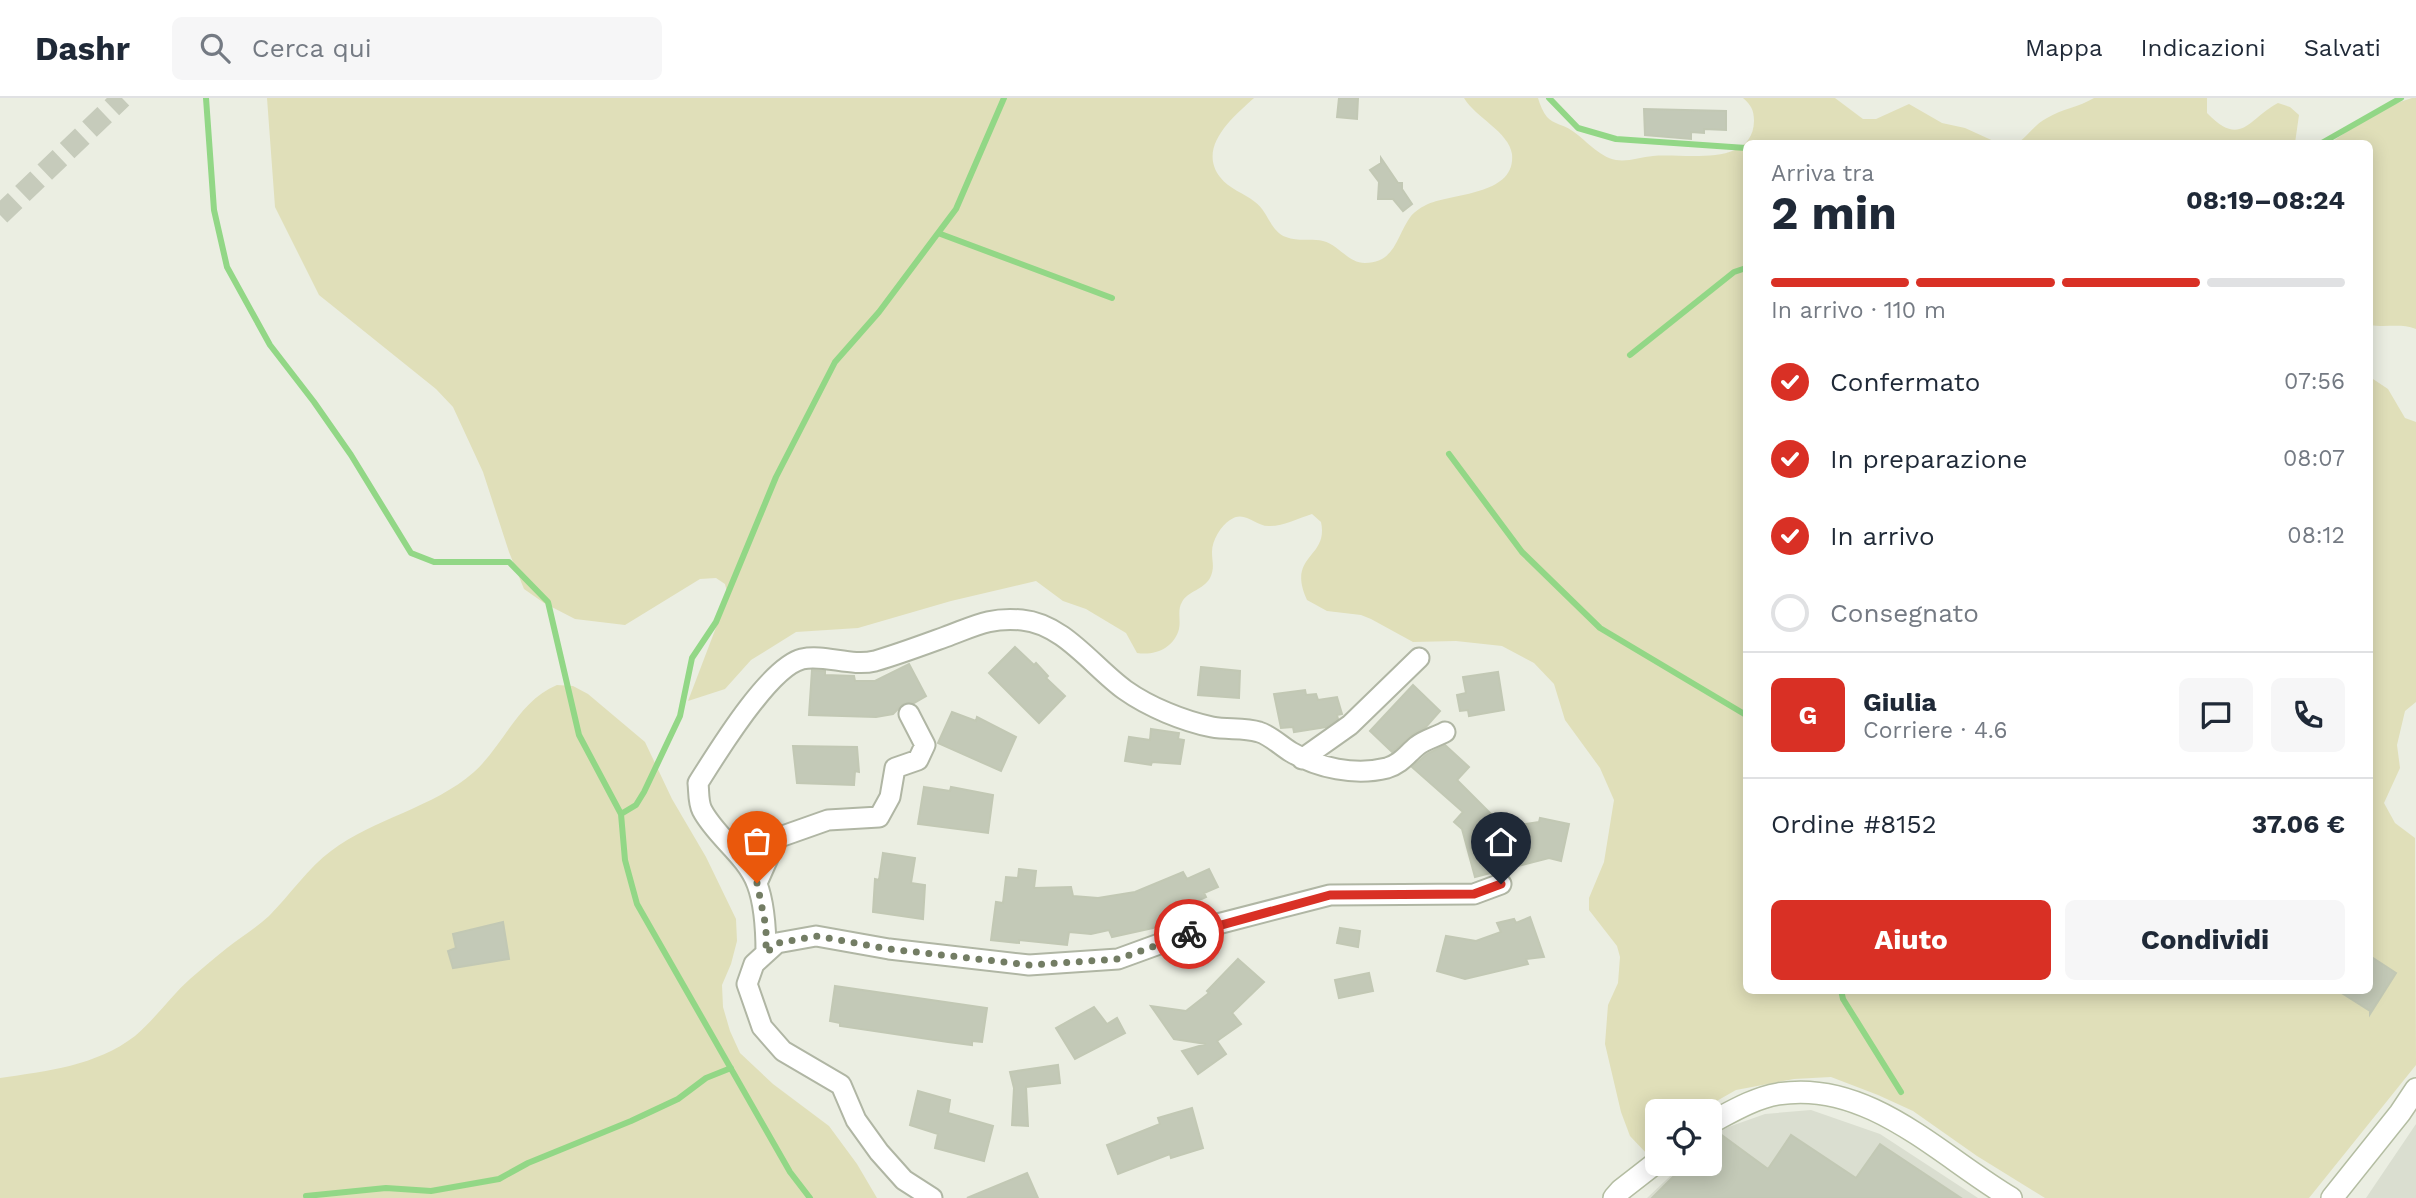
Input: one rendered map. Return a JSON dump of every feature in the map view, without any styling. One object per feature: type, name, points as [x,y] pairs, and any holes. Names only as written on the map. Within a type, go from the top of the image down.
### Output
[{"type":"main road","points":[[2332,1198],[2416,1088]]},
{"type":"main road","points":[[1722,1117],[1754,1101],[1780,1094],[1827,1093],[1873,1110],[1903,1126],[2011,1198]]},
{"type":"main road","points":[[1614,1198],[1645,1171]]},
{"type":"street","points":[[766,953],[766,927],[757,883],[700,807],[698,783],[765,686],[783,668],[803,659],[862,664],[995,619],[1025,620],[1050,629],[1076,646],[1108,677],[1129,693],[1152,705],[1214,727],[1238,727],[1262,733],[1302,759],[1330,769],[1387,768],[1403,761],[1418,745],[1445,732]]},
{"type":"street","points":[[1302,759],[1350,724],[1419,658]]},
{"type":"street","points":[[757,883],[776,838],[828,820],[879,817],[890,797],[895,768],[918,760],[925,745],[909,714]]},
{"type":"street","points":[[932,1198],[904,1180],[879,1152],[856,1120],[841,1085],[783,1051],[762,1027],[747,984],[754,964],[778,943],[816,936],[889,949],[1030,965],[1118,959],[1206,928],[1330,895],[1474,894],[1501,884]]},
{"type":"shaded area","points":[[1811,1110],[1880,1134],[1978,1198],[1647,1198],[1670,1176],[1722,1176],[1722,1129],[1765,1114]]},
{"type":"shaded area","points":[[2416,1124],[2416,1198],[2366,1198]]},
{"type":"green space","points":[[267,98],[1254,98],[1228,123],[1215,144],[1214,166],[1220,177],[1259,206],[1273,226],[1286,237],[1323,241],[1354,260],[1365,263],[1375,262],[1389,253],[1406,223],[1421,208],[1439,200],[1494,185],[1504,178],[1511,167],[1510,146],[1464,98],[1538,98],[1549,119],[1571,130],[1604,155],[1621,160],[1653,156],[1715,155],[1730,152],[1743,145],[1743,994],[2373,994],[2373,379],[2388,389],[2405,418],[2416,422],[2416,702],[2405,711],[2397,745],[2400,768],[2384,803],[2395,823],[2415,838],[2416,1065],[2309,1198],[2045,1198],[1977,1156],[1913,1111],[1831,1077],[1794,1079],[1736,1090],[1720,1099],[1645,1099],[1645,1152],[1630,1136],[1621,1112],[1605,1044],[1608,1005],[1618,983],[1620,957],[1617,946],[1589,910],[1589,898],[1604,862],[1614,800],[1600,768],[1565,720],[1554,684],[1534,663],[1502,646],[1456,641],[1413,642],[1361,615],[1327,611],[1307,600],[1301,574],[1322,534],[1321,522],[1312,514],[1275,526],[1265,526],[1240,516],[1223,526],[1212,547],[1213,568],[1210,578],[1182,602],[1176,636],[1168,646],[1157,652],[1137,653],[1126,633],[1086,609],[1063,601],[1036,581],[951,601],[858,628],[796,632],[751,660],[725,689],[688,701],[728,596],[725,584],[716,578],[700,579],[625,625],[575,619],[524,589],[483,472],[453,407],[436,389],[319,295],[275,207]]},
{"type":"green space","points":[[1743,98],[1835,98],[1863,119],[1876,119],[1909,104],[1942,123],[1965,128],[1991,140],[1747,140],[1754,121],[1752,108]]},
{"type":"green space","points":[[2094,98],[2207,98],[2207,113],[2228,129],[2236,130],[2244,128],[2278,103],[2290,107],[2299,115],[2295,140],[2021,140],[2043,121]]},
{"type":"green space","points":[[2416,98],[2416,329],[2373,325],[2373,140],[2335,140],[2379,112]]},
{"type":"green space","points":[[557,685],[573,686],[588,694],[645,742],[736,919],[737,941],[722,985],[723,1007],[740,1053],[773,1084],[829,1126],[857,1164],[877,1198],[0,1198],[0,1078],[53,1070],[88,1061],[135,1036],[190,979],[269,916],[307,873],[331,851],[366,830],[441,795],[458,784],[485,761],[532,702]]},
{"type":"building","points":[[1339,98],[1358,98],[1357,119],[1337,117]]},
{"type":"building","points":[[1644,109],[1726,111],[1726,130],[1704,129],[1704,133],[1691,132],[1691,139],[1645,135]]},
{"type":"building","points":[[1381,158],[1398,183],[1402,183],[1402,189],[1412,204],[1403,211],[1393,199],[1378,199],[1379,182],[1370,170],[1381,163]]},
{"type":"building","points":[[1015,647],[1034,665],[1036,663],[1048,676],[1046,678],[1065,696],[1039,723],[989,673]]},
{"type":"building","points":[[909,664],[926,696],[914,703],[903,704],[893,714],[876,717],[809,715],[812,670],[825,671],[825,675],[854,676],[855,681],[875,681]]},
{"type":"building","points":[[1201,667],[1240,671],[1239,698],[1198,695]]},
{"type":"building","points":[[1498,672],[1504,710],[1469,716],[1468,710],[1460,711],[1457,695],[1466,693],[1463,677]]},
{"type":"building","points":[[1413,685],[1440,711],[1426,727],[1392,752],[1370,731]]},
{"type":"building","points":[[1305,690],[1306,695],[1316,694],[1318,700],[1337,697],[1342,714],[1337,715],[1338,719],[1326,727],[1294,732],[1293,727],[1281,728],[1274,694]]},
{"type":"building","points":[[952,712],[976,721],[977,717],[1016,737],[1001,771],[938,743]]},
{"type":"building","points":[[1151,729],[1179,733],[1178,739],[1184,740],[1180,764],[1152,762],[1151,765],[1125,761],[1129,737],[1150,740]]},
{"type":"building","points":[[1445,745],[1469,767],[1457,780],[1504,827],[1539,822],[1540,818],[1569,824],[1561,861],[1549,858],[1475,877],[1462,829],[1454,822],[1463,812],[1412,767],[1427,754]]},
{"type":"building","points":[[793,746],[857,747],[859,772],[855,771],[854,785],[797,783]]},
{"type":"building","points":[[924,787],[950,791],[951,787],[993,795],[988,833],[918,824]]},
{"type":"building","points":[[883,853],[915,858],[911,883],[925,885],[923,919],[873,912],[875,879],[879,880]]},
{"type":"building","points":[[1019,869],[1036,871],[1034,888],[1071,887],[1073,896],[1098,898],[1135,892],[1183,872],[1187,879],[1209,869],[1218,887],[1204,893],[1206,897],[1195,902],[1198,909],[1153,928],[1112,937],[1109,930],[1091,934],[1069,932],[1067,945],[991,940],[996,902],[1003,903],[1006,877],[1018,878]]},
{"type":"building","points":[[1530,917],[1544,957],[1526,959],[1528,964],[1465,979],[1437,971],[1446,936],[1476,941],[1501,932],[1497,923],[1514,919],[1516,923]]},
{"type":"building","points":[[503,922],[509,959],[453,968],[448,951],[456,948],[453,934]]},
{"type":"building","points":[[1340,928],[1360,931],[1358,947],[1337,943]]},
{"type":"building","points":[[2373,958],[2396,973],[2370,1014],[2370,1011],[2343,994],[2373,994]]},
{"type":"building","points":[[1238,959],[1264,982],[1232,1013],[1241,1024],[1217,1041],[1226,1054],[1198,1074],[1182,1051],[1206,1044],[1174,1039],[1151,1006],[1186,1011],[1209,993],[1207,991]]},
{"type":"building","points":[[1369,973],[1373,991],[1339,998],[1335,980]]},
{"type":"building","points":[[835,986],[987,1008],[982,1042],[972,1041],[972,1045],[840,1026],[840,1023],[830,1021]]},
{"type":"building","points":[[1094,1007],[1107,1024],[1117,1018],[1125,1033],[1075,1059],[1056,1028]]},
{"type":"building","points":[[1058,1065],[1060,1083],[1026,1087],[1028,1126],[1012,1125],[1014,1088],[1010,1072]]},
{"type":"building","points":[[918,1091],[950,1100],[948,1113],[993,1126],[984,1161],[935,1148],[938,1134],[910,1125]]},
{"type":"building","points":[[1192,1108],[1203,1148],[1171,1158],[1170,1154],[1118,1174],[1107,1145],[1160,1124],[1158,1118]]},
{"type":"building","points":[[1722,1135],[1768,1169],[1791,1135],[1856,1178],[1880,1144],[1961,1198],[1652,1198],[1674,1176],[1722,1176]]},
{"type":"building","points":[[1027,1173],[1038,1198],[967,1198]]},
{"type":"waterway","points":[[206,98],[214,210],[227,267],[270,345],[351,455],[411,553],[434,562],[509,562],[548,602],[579,735],[621,814],[625,860],[637,904],[790,1172],[810,1198]]},
{"type":"waterway","points":[[621,814],[636,805],[644,792],[680,716],[692,658],[716,622],[776,477],[835,362],[879,312],[956,209],[1004,98]]},
{"type":"waterway","points":[[1549,98],[1578,128],[1616,139],[1743,148]]},
{"type":"waterway","points":[[2327,140],[2401,98]]},
{"type":"waterway","points":[[938,233],[1112,298]]},
{"type":"waterway","points":[[1630,355],[1734,272],[1743,269]]},
{"type":"waterway","points":[[1449,454],[1522,552],[1600,628],[1743,713]]},
{"type":"waterway","points":[[1842,994],[1901,1092]]},
{"type":"waterway","points":[[306,1196],[386,1188],[431,1191],[499,1179],[528,1163],[678,1099],[706,1078],[731,1068]]},
{"type":"tunnel","points":[[0,215],[122,98]]},
{"type":"way so far","points":[[757,883],[766,927],[766,953],[778,943],[816,936],[889,949],[1030,965],[1118,959],[1189,934]]},
{"type":"route","points":[[1189,934],[1330,895],[1474,894],[1501,884]]}]
